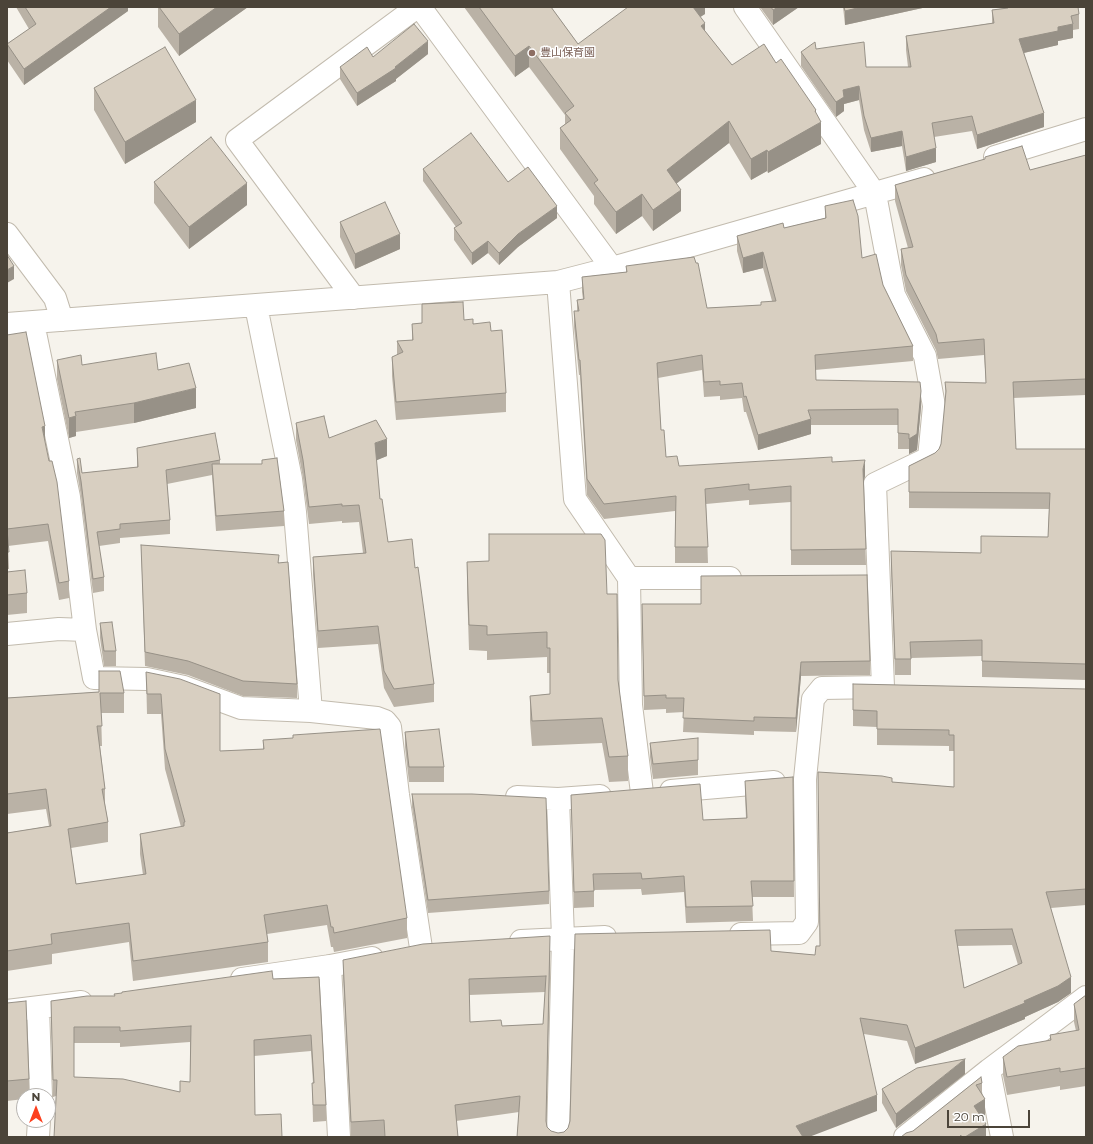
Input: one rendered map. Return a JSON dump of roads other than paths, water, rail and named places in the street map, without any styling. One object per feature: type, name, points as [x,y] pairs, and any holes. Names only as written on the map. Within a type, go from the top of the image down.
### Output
[{"type":"street","points":[[354,298],[237,140],[418,7],[612,268]]},
{"type":"street","points":[[745,7],[875,194],[894,295],[925,356],[934,406],[929,458],[875,484],[880,577],[883,687]]},
{"type":"street","points":[[973,164],[1086,129]]},
{"type":"street","points":[[7,324],[558,282],[875,194],[943,173]]},
{"type":"street","points":[[7,234],[55,298],[62,320]]},
{"type":"street","points":[[558,282],[575,499],[629,578],[630,705],[642,793]]},
{"type":"street","points":[[256,306],[291,479],[311,711]]},
{"type":"street","points":[[33,322],[69,497],[85,630],[94,678],[147,679],[184,687],[241,708],[311,711],[377,718],[385,721],[390,727],[398,795],[421,948]]},
{"type":"street","points":[[856,577],[880,577]]},
{"type":"street","points":[[629,578],[747,578]]},
{"type":"street","points":[[7,634],[59,629],[85,630]]},
{"type":"street","points":[[720,934],[799,933],[807,922],[805,779],[813,699],[822,688],[906,688]]},
{"type":"street","points":[[495,795],[558,799],[805,779]]},
{"type":"street","points":[[398,795],[420,795]]},
{"type":"street","points":[[558,799],[563,938],[558,1137]]},
{"type":"street","points":[[500,942],[626,936]]},
{"type":"street","points":[[223,982],[330,966],[421,948],[444,946]]},
{"type":"street","points":[[330,966],[339,1137]]},
{"type":"street","points":[[905,1137],[989,1070],[1086,997]]},
{"type":"street","points":[[7,1011],[100,999]]},
{"type":"street","points":[[38,1008],[41,1088]]},
{"type":"street","points":[[989,1070],[1002,1137]]},
{"type":"place","name":"豊山保育園","points":[[532,53]]}]
